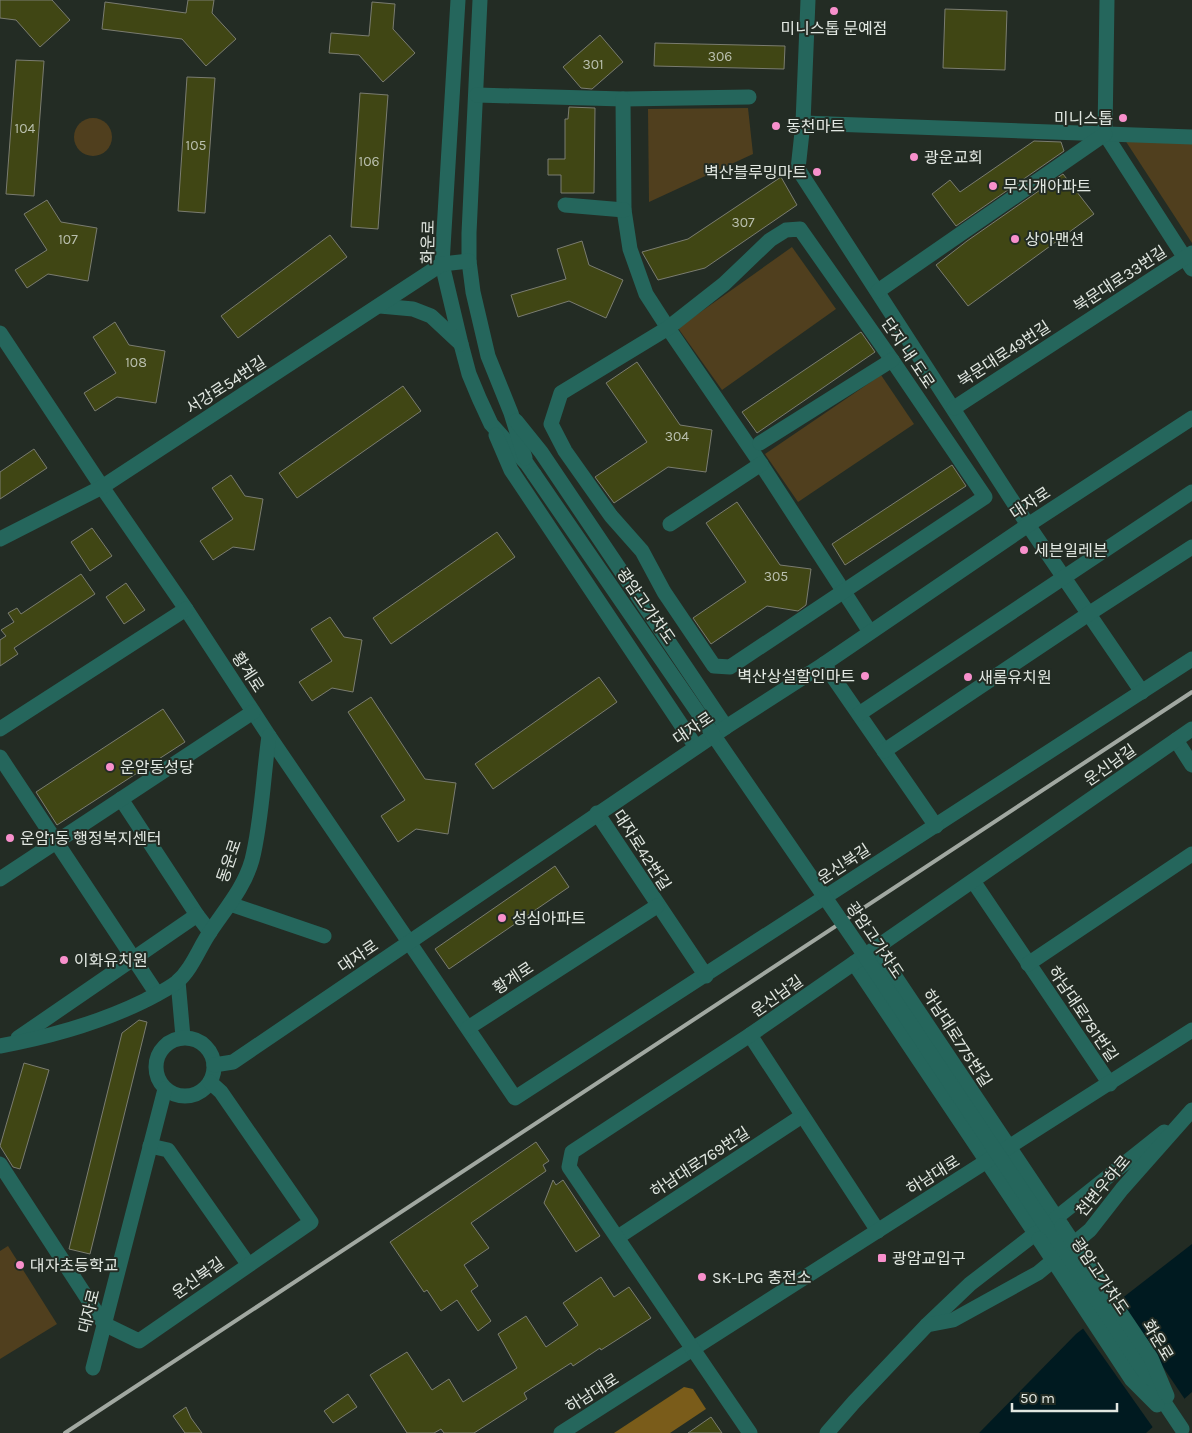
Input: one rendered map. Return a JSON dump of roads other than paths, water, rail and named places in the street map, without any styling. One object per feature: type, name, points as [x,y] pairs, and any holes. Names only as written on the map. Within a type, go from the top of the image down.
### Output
[{"type":"street","name":"화운로","points":[[458,0],[442,264],[469,374],[491,424],[530,469]]},
{"type":"street","points":[[480,0],[469,261],[473,292],[488,356],[530,469]]},
{"type":"street","name":"북문대로49번길","points":[[808,0],[803,123],[798,169],[1028,525],[1090,613],[1142,692]]},
{"type":"street","points":[[1105,134],[1107,0]]},
{"type":"street","points":[[477,95],[623,99],[749,97]]},
{"type":"street","points":[[623,99],[624,210],[630,249],[646,294],[761,464],[870,632]]},
{"type":"street","points":[[803,123],[1192,137]]},
{"type":"street","points":[[878,291],[1105,134]]},
{"type":"street","name":"북문대로33번길","points":[[1073,330],[1190,260],[1105,134]]},
{"type":"street","points":[[565,205],[624,210]]},
{"type":"street","name":"단지 내 도로","points":[[668,328],[724,284],[770,240],[786,230],[800,229],[985,497],[844,592]]},
{"type":"street","name":"서강로54번길","points":[[0,539],[102,487],[442,264],[469,261]]},
{"type":"street","points":[[380,306],[413,309],[431,316],[461,344]]},
{"type":"street","points":[[668,328],[561,393],[551,424],[564,450],[611,516],[642,551],[664,592],[714,666],[730,667],[844,592]]},
{"type":"street","name":"북문대로49번길","points":[[954,408],[1073,330]]},
{"type":"street","name":"황계로","points":[[0,333],[186,609],[268,736],[410,941],[515,1098]]},
{"type":"street","points":[[760,442],[892,360]]},
{"type":"street","points":[[511,414],[541,452],[726,727]]},
{"type":"street","name":"대자로","points":[[214,1065],[233,1062],[597,813],[824,664],[1028,525],[1192,418]]},
{"type":"street","points":[[491,424],[511,470],[696,747]]},
{"type":"street","points":[[670,524],[761,464]]},
{"type":"street","name":"광암고가차도","points":[[530,469],[857,944],[1183,1431]]},
{"type":"street","points":[[859,714],[1192,492]]},
{"type":"street","points":[[884,751],[1192,547]]},
{"type":"street","points":[[0,729],[186,609]]},
{"type":"street","name":"운신북길","points":[[515,1098],[706,976],[1192,659]]},
{"type":"street","points":[[824,664],[936,826]]},
{"type":"street","points":[[0,879],[253,712]]},
{"type":"street","name":"운신남길","points":[[692,1349],[569,1167],[572,1152],[750,1035],[1192,729]]},
{"type":"street","name":"동운로","points":[[5,1045],[87,1024],[121,1012],[178,981],[192,964],[210,932],[230,904],[242,884],[252,859],[259,819],[268,736]]},
{"type":"street","points":[[1176,740],[1192,765]]},
{"type":"street","points":[[0,757],[157,994]]},
{"type":"street","points":[[121,799],[196,915],[210,932]]},
{"type":"street","name":"대자로42번길","points":[[597,813],[657,906],[706,976]]},
{"type":"street","name":"하남대로781번길","points":[[1028,964],[1192,854]]},
{"type":"street","name":"하남대로781번길","points":[[973,881],[1110,1084]]},
{"type":"street","points":[[230,904],[324,936]]},
{"type":"street","name":"대자로42번길","points":[[577,958],[657,906]]},
{"type":"street","name":"동운로","points":[[5,1045],[196,915]]},
{"type":"street","name":"하남대로775번길","points":[[876,948],[1009,1148]]},
{"type":"street","name":"황계로","points":[[468,1028],[577,958]]},
{"type":"street","points":[[854,963],[1038,1236],[1132,1380],[1183,1431]]},
{"type":"street","points":[[178,981],[183,1037]]},
{"type":"street","name":"하남대로","points":[[561,1433],[1192,1030]]},
{"type":"street","points":[[750,1035],[878,1231]]},
{"type":"street","points":[[183,1037],[194,1039],[204,1045],[211,1054],[214,1065],[210,1082],[203,1090],[194,1095],[184,1096],[174,1094],[165,1089],[158,1080],[156,1069],[157,1057],[163,1047],[172,1040],[183,1037]]},
{"type":"street","name":"운신북길","points":[[104,1324],[139,1341],[311,1222],[221,1092],[210,1082]]},
{"type":"street","name":"대자로","points":[[93,1368],[165,1089]]},
{"type":"street","name":"천변우하로","points":[[1059,1222],[1191,1111]]},
{"type":"street","name":"천변우하로","points":[[927,1325],[953,1320],[1038,1274],[1090,1230],[1122,1189],[1191,1111]]},
{"type":"street","name":"하남대로769번길","points":[[618,1237],[802,1116]]},
{"type":"street","points":[[150,1146],[168,1150],[248,1264]]},
{"type":"street","name":"화운로","points":[[1009,1148],[1151,1358],[1183,1431]]},
{"type":"street","points":[[0,1164],[104,1324]]},
{"type":"street","points":[[827,1433],[927,1325],[970,1284],[1038,1236]]},
{"type":"street","points":[[692,1349],[750,1433]]},
{"type":"water","points":[[1192,1244],[1192,1392],[1146,1433],[979,1433],[1076,1334]]},
{"type":"railway","points":[[65,1433],[1192,692]]},
{"type":"place","name":"미니스톱 문예점","points":[[834,11]]},
{"type":"place","name":"미니스톱","points":[[1123,118]]},
{"type":"place","name":"동천마트","points":[[776,126]]},
{"type":"place","name":"광운교회","points":[[914,157]]},
{"type":"place","name":"벽산블루밍마트","points":[[817,172]]},
{"type":"place","name":"무지개아파트","points":[[993,186]]},
{"type":"place","name":"상아맨션","points":[[1015,239]]},
{"type":"place","name":"세븐일레븐","points":[[1024,550]]},
{"type":"place","name":"벽산상설할인마트","points":[[865,676]]},
{"type":"place","name":"새롬유치원","points":[[968,677]]},
{"type":"place","name":"운암동성당","points":[[110,767]]},
{"type":"place","name":"운암1동 행정복지센터","points":[[10,838]]},
{"type":"place","name":"성심아파트","points":[[502,918]]},
{"type":"place","name":"이화유치원","points":[[64,960]]},
{"type":"place","name":"광암교입구","points":[[882,1258]]},
{"type":"place","name":"대자초등학교","points":[[20,1265]]},
{"type":"place","name":"SK-LPG 충전소","points":[[702,1277]]}]
